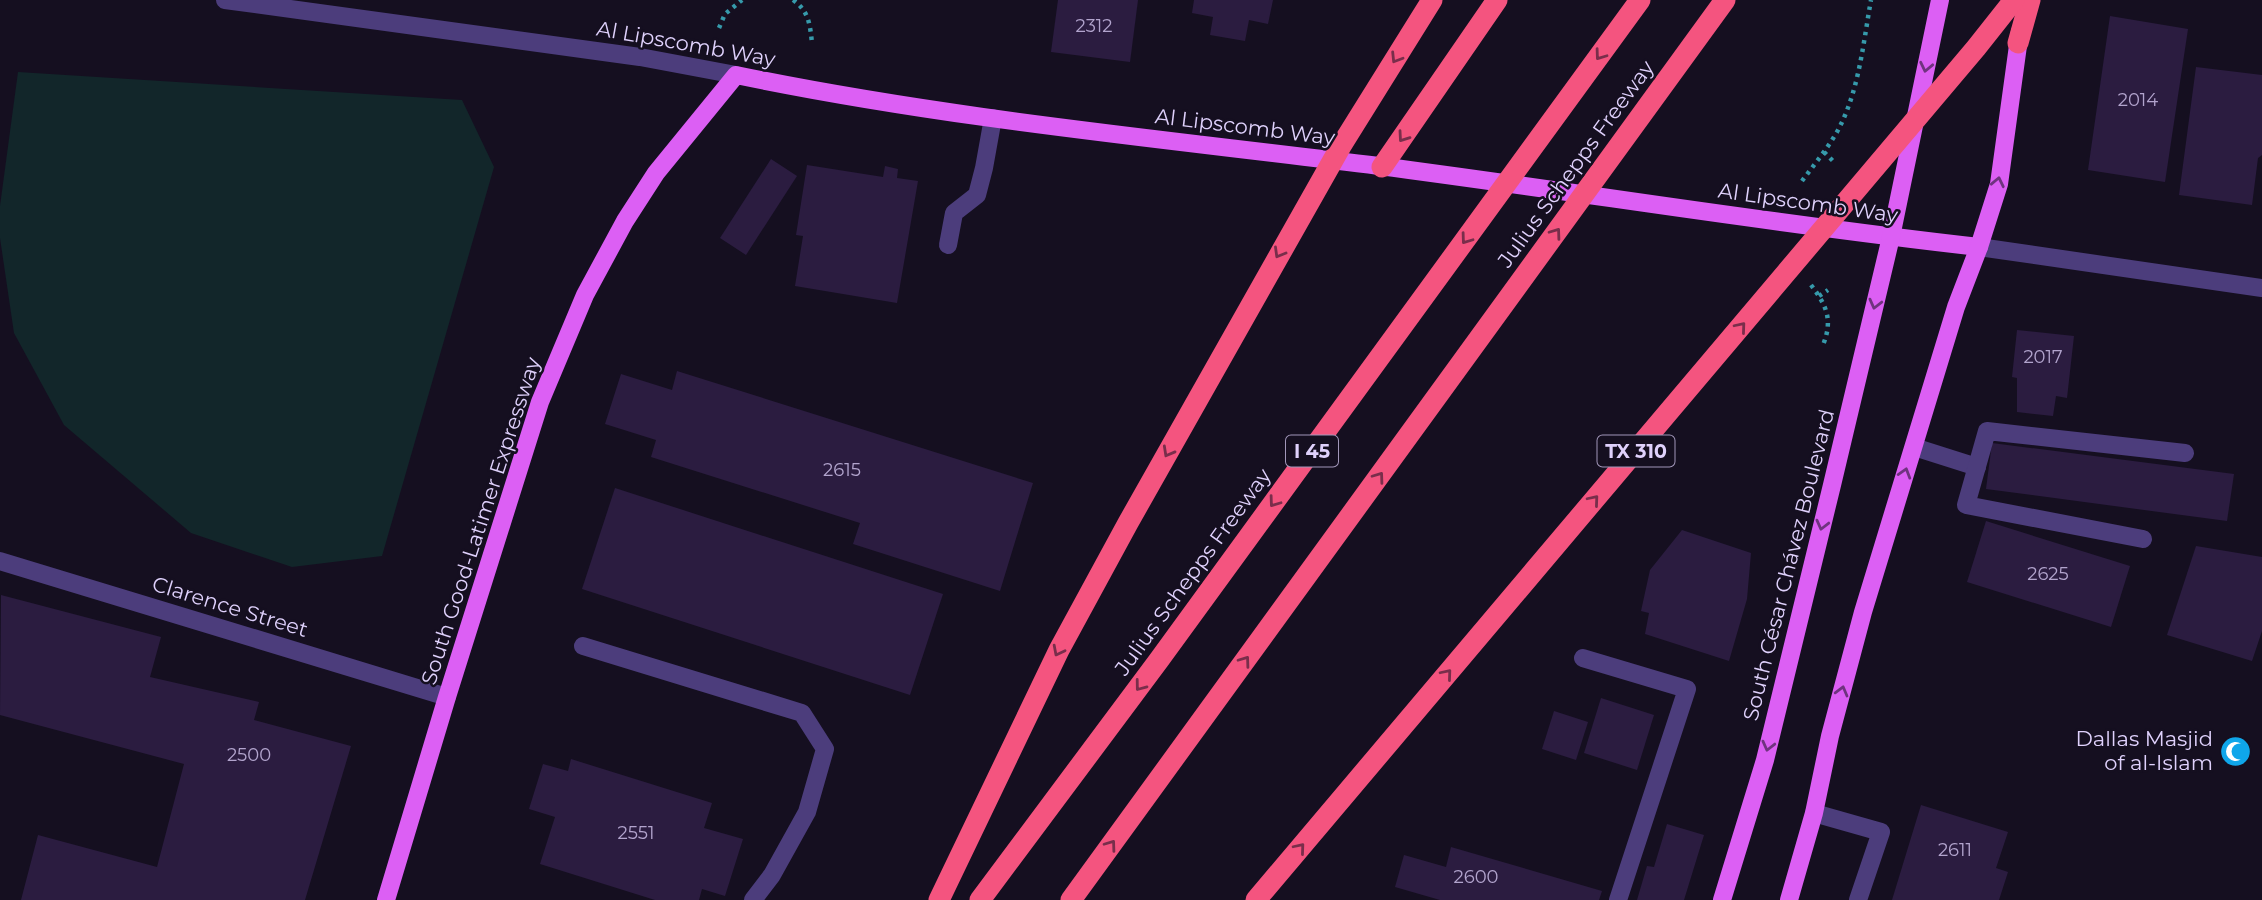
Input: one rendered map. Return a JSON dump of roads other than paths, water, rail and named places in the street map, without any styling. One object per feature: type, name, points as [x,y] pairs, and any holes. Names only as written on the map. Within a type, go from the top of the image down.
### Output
[{"type":"highway","points":[[939,900],[1059,650],[1128,523],[1334,158],[1432,0]]},
{"type":"highway","points":[[1382,167],[1497,0]]},
{"type":"highway","name":"Julius Schepps Freeway","points":[[980,900],[1159,660],[1640,0]]},
{"type":"highway","name":"Julius Schepps Freeway","points":[[1071,900],[1725,0]]},
{"type":"highway","name":"TX 310","points":[[1256,900],[2014,0]]},
{"type":"highway","points":[[2018,43],[2030,0]]},
{"type":"main road","name":"South César Chávez Boulevard","points":[[1723,900],[1765,760],[1891,237],[1940,0]]},
{"type":"main road","points":[[1789,900],[1814,813],[1830,736],[1863,612],[1956,307],[1999,184],[2024,0]]},
{"type":"main road","name":"Al Lipscomb Way","points":[[736,75],[827,94],[993,118],[1979,247]]},
{"type":"main road","name":"South Good-Latimer Expressway","points":[[386,900],[540,402],[585,295],[625,221],[656,173],[736,75]]},
{"type":"street","name":"Al Lipscomb Way","points":[[233,1],[336,8],[736,75]]},
{"type":"street","points":[[948,245],[954,213],[977,195],[993,118]]},
{"type":"street","name":"Al Lipscomb Way","points":[[1979,247],[2262,288]]},
{"type":"street","points":[[2143,538],[1966,505],[1987,431],[2185,453]]},
{"type":"street","points":[[1914,447],[1977,467]]},
{"type":"street","name":"Clarence Street","points":[[0,561],[447,697]]},
{"type":"street","points":[[583,646],[802,713],[825,748],[807,812],[772,875],[753,900]]},
{"type":"street","points":[[1583,658],[1687,689],[1618,900]]},
{"type":"street","points":[[1814,813],[1881,832],[1858,900]]},
{"type":"place","name":"Dallas Masjid of al-Islam","points":[[2236,751]]}]
